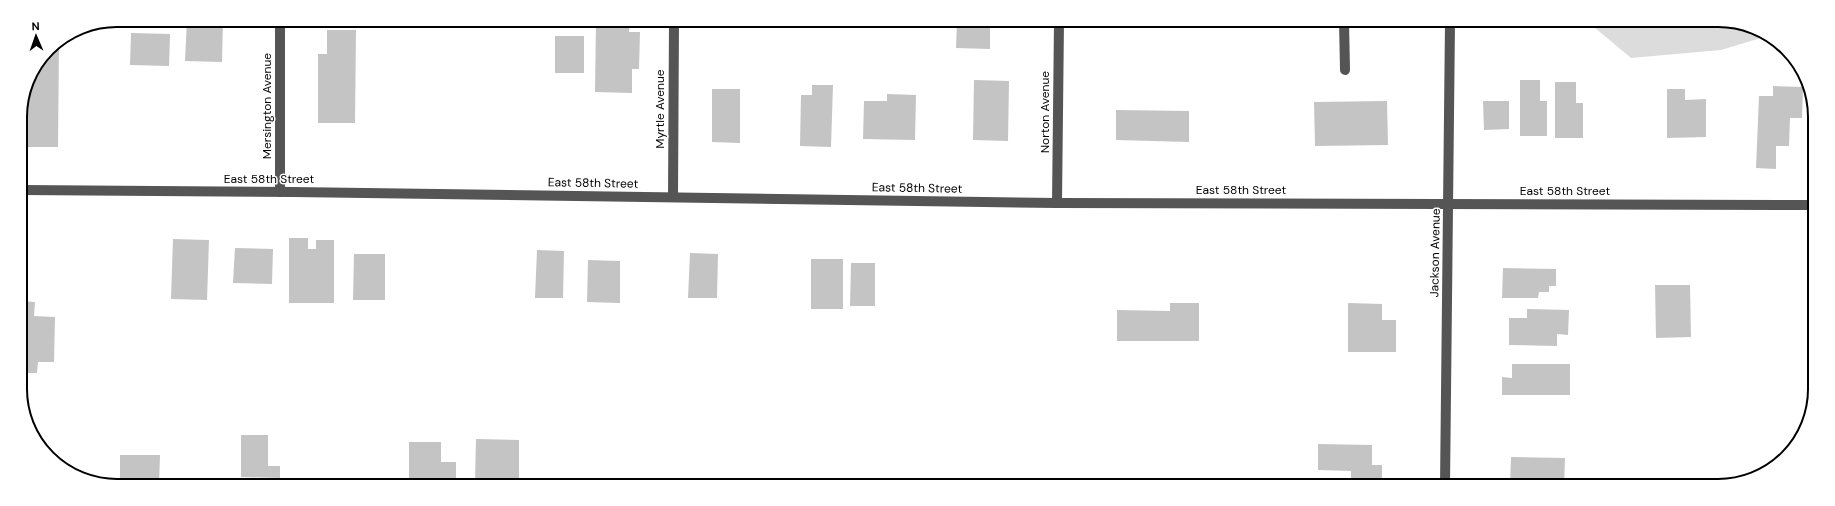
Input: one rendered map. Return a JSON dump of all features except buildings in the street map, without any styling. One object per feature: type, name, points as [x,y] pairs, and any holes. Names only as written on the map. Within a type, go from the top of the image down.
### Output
[{"type":"street","name":"Mersington Avenue","points":[[280,27],[280,192]]},
{"type":"street","name":"Myrtle Avenue","points":[[674,27],[674,197]]},
{"type":"street","name":"Norton Avenue","points":[[1057,203],[1059,27]]},
{"type":"street","points":[[1344,27],[1345,70]]},
{"type":"street","name":"Jackson Avenue","points":[[1445,479],[1450,27]]},
{"type":"street","name":"East 58th Street","points":[[27,190],[280,192],[1057,203],[1808,205]]},
{"type":"shaded area","points":[[1594,27],[1724,27],[1747,32],[1761,38],[1721,50],[1631,58]]}]
